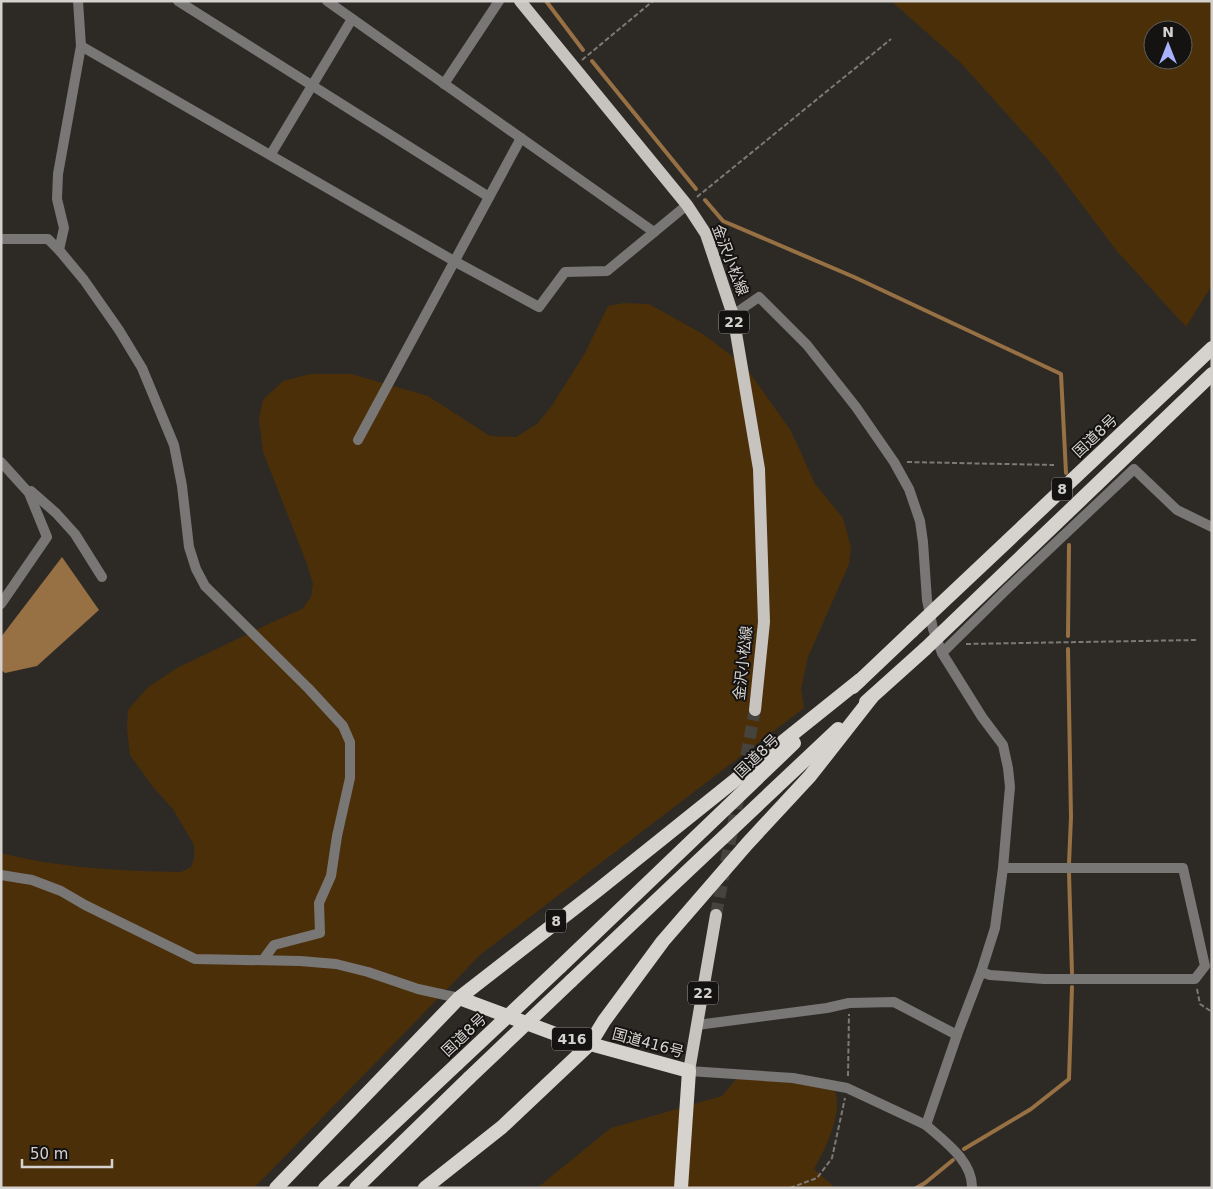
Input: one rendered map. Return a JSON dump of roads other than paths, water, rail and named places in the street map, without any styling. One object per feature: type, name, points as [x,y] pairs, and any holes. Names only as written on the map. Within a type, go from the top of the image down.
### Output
[{"type":"highway","name":"国道8号","points":[[325,1188],[1212,348]]},
{"type":"highway","name":"8","points":[[356,1188],[571,981],[925,649],[1212,374]]},
{"type":"highway","name":"8","points":[[276,1188],[459,998],[598,890],[860,680]]},
{"type":"highway","name":"8","points":[[424,1188],[502,1127],[590,1044],[604,1021],[663,941],[747,844],[810,776],[872,697]]},
{"type":"highway","name":"国道416号","points":[[459,998],[561,1036],[689,1071],[681,1188]]},
{"type":"main road","name":"金沢小松線","points":[[520,1],[687,205],[706,234],[733,315],[759,469],[764,622],[755,710]]},
{"type":"main road","name":"22","points":[[689,1071],[716,915]]},
{"type":"street","points":[[59,250],[64,228],[57,199],[58,174],[81,46],[78,1]]},
{"type":"street","points":[[178,1],[489,197]]},
{"type":"street","points":[[327,1],[654,232]]},
{"type":"street","points":[[444,84],[499,1]]},
{"type":"street","points":[[271,154],[352,19]]},
{"type":"street","points":[[81,46],[454,261],[538,307],[565,272],[607,270],[687,205]]},
{"type":"street","points":[[358,440],[521,138]]},
{"type":"street","points":[[1,239],[48,239],[84,280],[119,330],[142,368],[174,445],[182,486],[189,547],[196,569],[205,586],[309,689],[342,726],[350,742],[350,778],[337,836],[331,876],[319,903],[320,933],[274,945],[263,960]]},
{"type":"street","points":[[733,315],[759,297],[807,344],[856,407],[894,462],[909,489],[920,521],[927,600],[933,629],[942,653],[982,717],[1003,745],[1010,787],[1003,868],[995,928],[926,1125]]},
{"type":"street","points":[[1,462],[56,513],[75,534],[102,577]]},
{"type":"street","points":[[942,653],[1134,469],[1177,510],[1212,527]]},
{"type":"street","points":[[1,604],[47,537],[29,493],[19,480]]},
{"type":"street","points":[[981,972],[990,975],[1044,979],[1195,979],[1205,966],[1183,868],[1003,868]]},
{"type":"street","points":[[1,875],[32,880],[61,891],[85,905],[146,934],[169,948],[195,959],[300,961],[336,964],[368,972],[418,989],[459,998]]},
{"type":"street","points":[[698,1025],[827,1008],[849,1002],[894,1002],[957,1035]]},
{"type":"street","points":[[689,1071],[792,1078],[847,1088],[926,1125],[961,1158],[967,1168],[972,1188]]},
{"type":"waterway","points":[[546,1],[583,50]]},
{"type":"waterway","points":[[592,61],[696,189]]},
{"type":"waterway","points":[[705,200],[723,221],[854,277],[1061,374],[1066,473]]},
{"type":"waterway","points":[[1068,636],[1069,545]]},
{"type":"waterway","points":[[1068,649],[1071,817],[1069,864]]},
{"type":"waterway","points":[[1069,873],[1072,973]]},
{"type":"waterway","points":[[964,1149],[1031,1109],[1069,1079],[1072,987]]},
{"type":"waterway","points":[[916,1188],[953,1160]]},
{"type":"tunnel","points":[[716,915],[755,710]]}]
